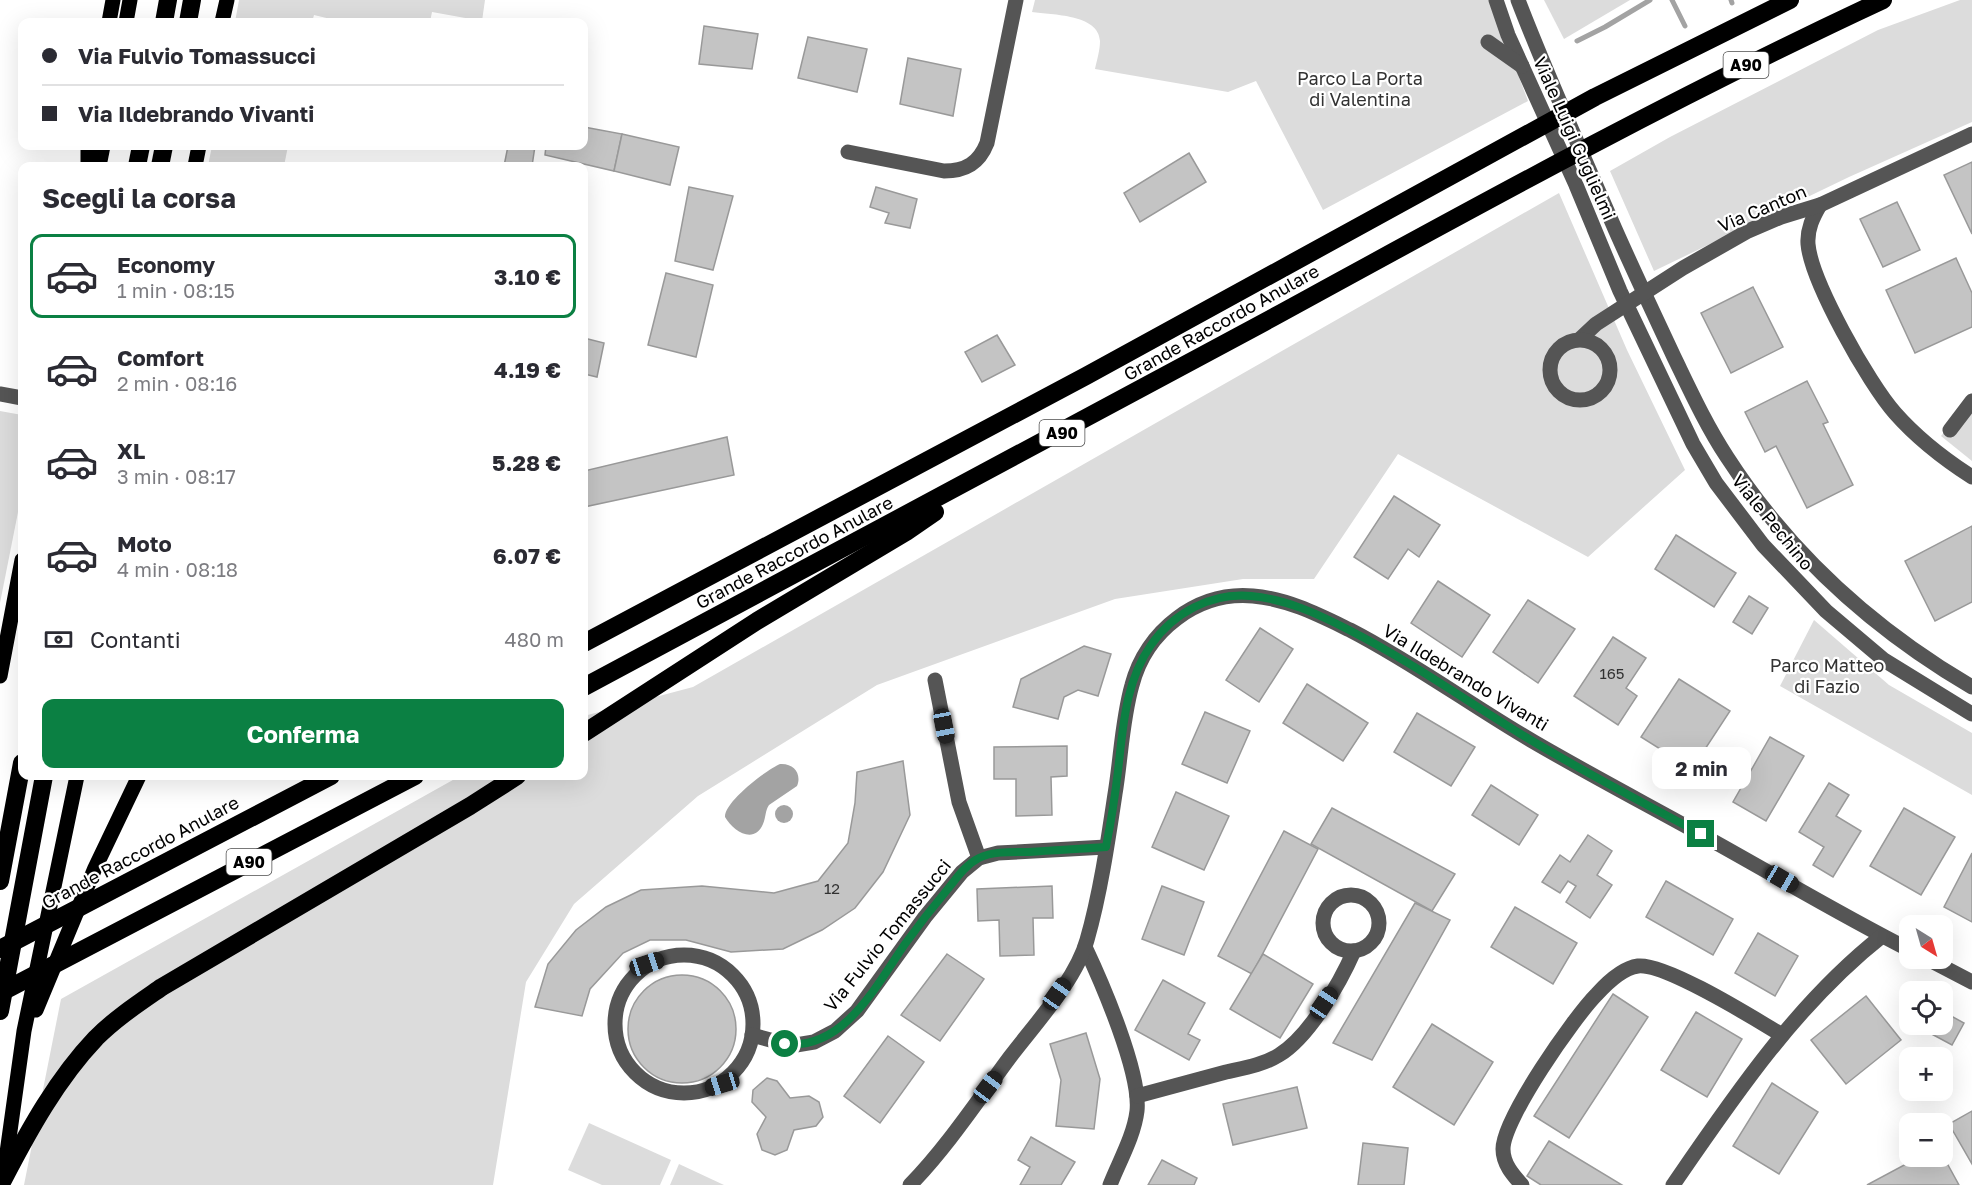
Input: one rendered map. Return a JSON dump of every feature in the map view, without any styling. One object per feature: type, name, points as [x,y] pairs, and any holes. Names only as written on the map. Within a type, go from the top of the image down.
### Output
[{"type":"highway","points":[[162,0],[164,18]]},
{"type":"highway","points":[[165,18],[168,0]]},
{"type":"highway","points":[[189,18],[192,0]]},
{"type":"highway","name":"Grande Raccordo Anulare","points":[[588,639],[1086,376],[1595,97],[1790,0]]},
{"type":"highway","name":"Grande Raccordo Anulare","points":[[588,685],[1015,459],[1537,173],[1732,72],[1883,0]]},
{"type":"highway","points":[[588,730],[757,621],[906,532],[1015,459]]},
{"type":"highway","points":[[0,881],[19,780]]},
{"type":"highway","points":[[0,1011],[43,780]]},
{"type":"highway","name":"Grande Raccordo Anulare","points":[[0,949],[323,780]]},
{"type":"highway","name":"A90","points":[[0,993],[407,780]]},
{"type":"highway","points":[[3,1182],[25,1139],[72,1066],[98,1036],[118,1018],[171,981],[511,780]]},
{"type":"main road","points":[[110,18],[113,0]]},
{"type":"main road","points":[[127,18],[130,0]]},
{"type":"main road","points":[[223,18],[227,0]]},
{"type":"main road","points":[[0,676],[18,581]]},
{"type":"main road","points":[[3,1182],[24,1031],[76,780]]},
{"type":"main road","points":[[24,1031],[35,1010],[94,868],[137,780]]},
{"type":"street","points":[[848,152],[945,171],[961,170],[974,163],[982,155],[987,143],[1016,0]]},
{"type":"street","name":"Viale Luigi Guglielmi","points":[[1496,0],[1508,35],[1576,185],[1620,291]]},
{"type":"street","name":"Viale Luigi Guglielmi","points":[[1518,0],[1548,79],[1637,280]]},
{"type":"street","points":[[1488,42],[1522,66]]},
{"type":"street","name":"Via Canton","points":[[1580,339],[1599,346],[1609,363],[1610,373],[1601,392],[1592,398],[1582,400],[1572,399],[1555,388],[1549,370],[1551,360],[1562,345],[1580,339],[1596,324],[1672,275],[1748,231],[1781,217],[1820,205],[1972,134]]},
{"type":"street","points":[[1820,205],[1809,229],[1810,253],[1820,282],[1860,361],[1875,387],[1898,416],[1940,455],[1972,477]]},
{"type":"street","name":"Viale Pechino","points":[[1637,280],[1713,434],[1742,480],[1779,529],[1820,573],[1865,614],[1918,654],[1972,687]]},
{"type":"street","name":"Viale Pechino","points":[[1620,291],[1693,444],[1716,483],[1758,540],[1813,599],[1859,640],[1906,675],[1972,714]]},
{"type":"street","points":[[0,394],[18,397]]},
{"type":"street","points":[[1950,430],[1972,401]]},
{"type":"street","name":"Via Ildebrando Vivanti","points":[[910,1185],[941,1149],[1057,994],[1085,947],[1106,847],[1126,706],[1134,676],[1147,651],[1166,627],[1196,607],[1227,596],[1257,596],[1298,606],[1369,640],[1533,742],[1899,944]]},
{"type":"street","points":[[935,680],[956,788],[979,858]]},
{"type":"street","name":"Via Fulvio Tomassucci","points":[[752,1035],[791,1045],[808,1044],[830,1034],[847,1022],[878,984],[930,910],[962,872],[979,858],[998,853],[1106,847]]},
{"type":"street","points":[[1673,1185],[1782,1035],[1841,970],[1882,936]]},
{"type":"street","points":[[1085,947],[1124,1045],[1137,1096],[1134,1122],[1110,1185]]},
{"type":"street","points":[[1137,1096],[1260,1063],[1279,1055],[1292,1046],[1306,1031],[1339,981],[1354,951]]},
{"type":"street","points":[[682,954],[717,962],[744,986],[755,1021],[752,1035],[747,1057],[722,1084],[687,1095],[651,1087],[625,1062],[614,1027],[622,992],[647,964],[682,954]]},
{"type":"street","points":[[1522,1185],[1509,1170],[1503,1154],[1511,1122],[1519,1106],[1584,1008],[1603,987],[1625,971],[1642,966],[1665,971],[1782,1035]]},
{"type":"street","points":[[1947,969],[1972,982]]},
{"type":"green space","points":[[239,0],[485,0],[482,18],[465,18],[432,12],[431,18],[326,18],[314,15],[313,18],[236,18]]},
{"type":"green space","name":"Parco La Porta di Valentina","points":[[1035,0],[1490,0],[1528,101],[1323,210],[1256,81],[1228,92],[1095,69],[1100,44],[1098,32],[1083,21],[1062,15],[1032,12]]},
{"type":"green space","points":[[1544,0],[1630,0],[1564,39]]},
{"type":"green space","points":[[1960,0],[1972,0],[1972,122],[1849,177],[1654,271],[1610,171],[1670,137],[1878,30]]},
{"type":"green space","points":[[211,150],[287,150],[285,162],[209,162]]},
{"type":"green space","points":[[1559,193],[1627,350],[1685,470],[1588,557],[1398,454],[1314,579],[1243,579],[1115,599],[877,685],[698,796],[574,904],[526,982],[493,1185],[24,1185],[61,999],[453,780],[588,780],[588,715],[693,687]]},
{"type":"green space","points":[[1972,401],[1972,461],[1941,436]]},
{"type":"green space","points":[[0,411],[18,414],[18,512],[0,603]]},
{"type":"green space","name":"Parco Matteo di Fazio","points":[[1814,620],[1889,685],[1972,733],[1972,795],[1780,686]]},
{"type":"green space","points":[[589,1123],[671,1160],[660,1185],[602,1185],[568,1170]]},
{"type":"green space","points":[[679,1164],[724,1185],[670,1185]]},
{"type":"shaded area","points":[[780,764],[789,765],[796,770],[797,786],[769,805],[763,824],[754,834],[749,835],[738,831],[725,817],[731,803],[747,787]]},
{"type":"shaded area","points":[[784,805],[792,810],[793,814],[788,822],[784,823],[776,818],[775,814],[780,806]]},
{"type":"building","points":[[704,26],[758,34],[752,69],[699,64]]},
{"type":"building","points":[[808,37],[867,49],[857,92],[798,78]]},
{"type":"building","points":[[908,58],[961,69],[953,116],[900,104]]},
{"type":"building","points":[[588,128],[622,134],[614,171],[588,165],[588,162],[575,162],[545,155],[546,150],[588,150]]},
{"type":"building","points":[[622,134],[679,147],[670,185],[614,171]]},
{"type":"building","points":[[507,150],[534,150],[533,162],[505,162]]},
{"type":"building","points":[[1189,153],[1206,182],[1140,222],[1124,193]]},
{"type":"building","points":[[1972,162],[1972,234],[1944,175]]},
{"type":"building","points":[[689,187],[733,196],[713,270],[675,261]]},
{"type":"building","points":[[876,187],[917,199],[910,228],[885,223],[889,213],[870,207]]},
{"type":"building","points":[[1897,202],[1920,250],[1883,267],[1860,219]]},
{"type":"building","points":[[1956,258],[1972,293],[1972,327],[1915,353],[1886,290]]},
{"type":"building","points":[[666,273],[713,285],[696,357],[648,345]]},
{"type":"building","points":[[1753,287],[1783,347],[1731,373],[1701,313]]},
{"type":"building","points":[[997,335],[1015,365],[982,382],[965,352]]},
{"type":"building","points":[[588,339],[604,343],[597,377],[588,375]]},
{"type":"building","points":[[1807,381],[1828,422],[1823,424],[1853,485],[1807,508],[1776,446],[1765,452],[1745,412]]},
{"type":"building","points":[[727,437],[734,475],[588,506],[588,470]]},
{"type":"building","points":[[1394,496],[1440,525],[1419,557],[1408,549],[1388,579],[1354,557]]},
{"type":"building","points":[[1972,526],[1972,602],[1935,621],[1905,561]]},
{"type":"building","points":[[1676,535],[1736,573],[1714,607],[1655,569]]},
{"type":"building","points":[[1438,581],[1490,615],[1462,657],[1411,623]]},
{"type":"building","points":[[1749,596],[1768,608],[1752,634],[1733,622]]},
{"type":"building","points":[[1528,600],[1575,629],[1538,683],[1493,652]]},
{"type":"building","points":[[1260,628],[1293,649],[1259,702],[1226,680]]},
{"type":"building","points":[[1613,637],[1646,658],[1626,688],[1637,696],[1618,725],[1574,696]]},
{"type":"building","points":[[1084,646],[1111,654],[1098,696],[1078,690],[1064,697],[1058,719],[1013,707],[1021,679]]},
{"type":"building","points":[[1679,679],[1730,711],[1692,769],[1641,737]]},
{"type":"building","points":[[1307,684],[1368,723],[1343,761],[1283,723]]},
{"type":"building","points":[[1205,712],[1250,731],[1227,783],[1182,764]]},
{"type":"building","points":[[1417,713],[1475,747],[1451,786],[1394,752]]},
{"type":"building","points":[[1770,737],[1804,756],[1766,821],[1733,802]]},
{"type":"building","points":[[1067,746],[1067,776],[1051,777],[1052,815],[1016,816],[1016,779],[994,779],[994,747]]},
{"type":"building","points":[[903,761],[910,815],[883,872],[855,908],[822,930],[783,949],[731,952],[686,940],[650,940],[623,953],[590,989],[582,1016],[535,1007],[548,964],[576,930],[606,907],[641,890],[702,886],[774,893],[818,881],[848,843],[855,803],[857,772]]},
{"type":"building","points":[[1829,783],[1849,795],[1836,816],[1861,831],[1833,877],[1813,865],[1824,847],[1799,832]]},
{"type":"building","points":[[1491,785],[1538,815],[1519,845],[1472,815]]},
{"type":"building","points":[[1176,792],[1229,816],[1204,870],[1152,847]]},
{"type":"building","points":[[1332,808],[1455,874],[1432,911],[1311,844]]},
{"type":"building","points":[[1904,808],[1955,837],[1921,895],[1870,866]]},
{"type":"building","points":[[1284,831],[1318,849],[1252,974],[1218,956]]},
{"type":"building","points":[[1588,835],[1612,851],[1597,875],[1612,885],[1590,918],[1566,902],[1576,886],[1568,881],[1560,893],[1542,882],[1560,855],[1570,862]]},
{"type":"building","points":[[1972,853],[1972,922],[1944,907]]},
{"type":"building","points":[[1666,881],[1733,919],[1713,955],[1646,917]]},
{"type":"building","points":[[1052,886],[1053,918],[1033,918],[1034,955],[1000,956],[999,920],[978,921],[977,889]]},
{"type":"building","points":[[1162,886],[1204,902],[1184,955],[1142,939]]},
{"type":"building","points":[[1415,903],[1450,920],[1372,1060],[1333,1043]]},
{"type":"building","points":[[1515,907],[1577,943],[1553,984],[1491,947]]},
{"type":"building","points":[[1758,933],[1798,956],[1775,996],[1735,973]]},
{"type":"building","points":[[947,954],[984,979],[940,1041],[901,1015]]},
{"type":"building","points":[[1263,954],[1313,984],[1280,1038],[1230,1009]]},
{"type":"building","points":[[682,975],[703,979],[720,991],[732,1008],[736,1029],[732,1050],[720,1067],[703,1079],[682,1083],[661,1079],[644,1067],[632,1050],[628,1029],[632,1008],[644,991],[661,979]]},
{"type":"building","points":[[1163,980],[1205,1003],[1188,1034],[1200,1040],[1189,1060],[1135,1030]]},
{"type":"building","points":[[1613,994],[1648,1017],[1569,1138],[1534,1116]]},
{"type":"building","points":[[1866,996],[1901,1040],[1846,1084],[1811,1040]]},
{"type":"building","points":[[1696,1012],[1742,1039],[1707,1097],[1661,1070]]},
{"type":"building","points":[[1953,1017],[1964,1023],[1952,1045],[1933,1035],[1953,1035]]},
{"type":"building","points":[[1432,1024],[1493,1062],[1454,1125],[1393,1087]]},
{"type":"building","points":[[1086,1033],[1100,1079],[1094,1129],[1056,1126],[1061,1080],[1050,1044]]},
{"type":"building","points":[[888,1036],[924,1062],[880,1123],[844,1096]]},
{"type":"building","points":[[767,1078],[777,1081],[790,1098],[809,1096],[819,1102],[823,1117],[816,1126],[794,1130],[787,1150],[775,1155],[762,1150],[757,1134],[766,1117],[752,1102],[753,1090]]},
{"type":"building","points":[[1772,1083],[1818,1112],[1779,1174],[1733,1146]]},
{"type":"building","points":[[1297,1087],[1307,1128],[1233,1145],[1223,1104]]},
{"type":"building","points":[[1972,1111],[1972,1164],[1953,1131],[1953,1122]]},
{"type":"building","points":[[1031,1137],[1075,1162],[1061,1185],[1020,1185],[1030,1167],[1018,1160]]},
{"type":"building","points":[[1549,1141],[1622,1185],[1541,1185],[1527,1176]]},
{"type":"building","points":[[1363,1143],[1408,1148],[1404,1185],[1358,1185]]},
{"type":"building","points":[[1162,1160],[1197,1178],[1194,1185],[1148,1185]]},
{"type":"building","points":[[1901,1167],[1949,1167],[1959,1185],[1867,1185]]},
{"type":"waterway","points":[[1577,41],[1650,0]]},
{"type":"waterway","points":[[1672,0],[1685,26]]},
{"type":"route","points":[[785,1044],[802,1045],[814,1042],[847,1022],[878,984],[925,917],[973,861],[993,854],[1106,847],[1126,706],[1137,670],[1151,645],[1166,627],[1196,607],[1218,598],[1241,595],[1273,599],[1298,606],[1335,623],[1422,671],[1533,742],[1701,834]]}]
